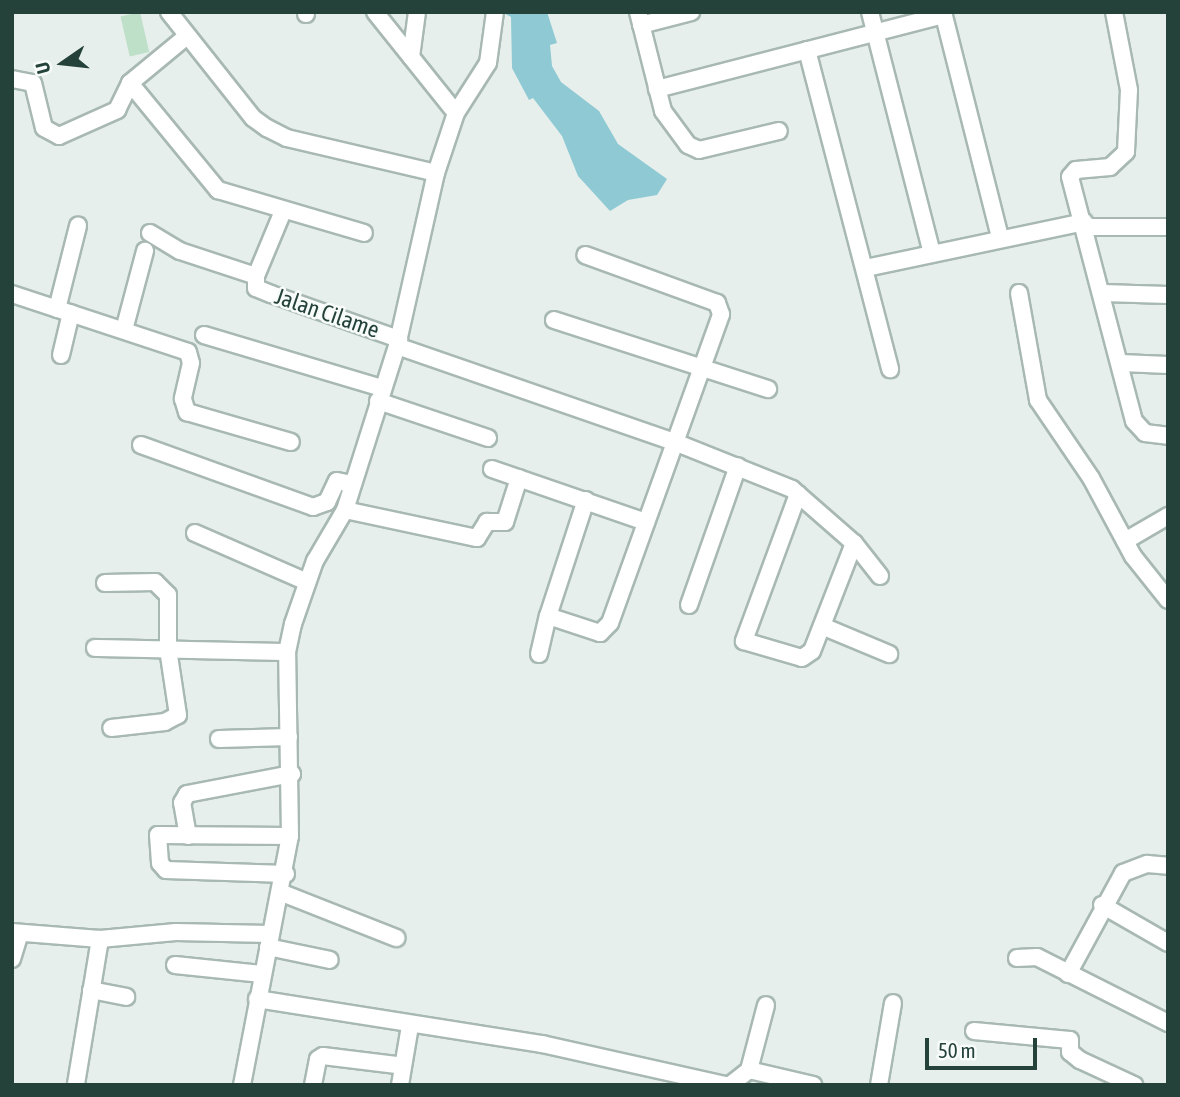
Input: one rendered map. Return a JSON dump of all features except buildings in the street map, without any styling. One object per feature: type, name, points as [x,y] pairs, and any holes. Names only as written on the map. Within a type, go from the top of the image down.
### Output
[{"type":"street","points":[[169,12],[253,118],[267,128],[287,138],[436,173]]},
{"type":"street","points":[[375,12],[456,113]]},
{"type":"street","points":[[411,57],[418,12]]},
{"type":"street","points":[[242,1085],[262,974],[286,874],[290,836],[292,774],[287,652],[307,582],[345,510],[398,342],[436,173],[456,113],[488,63],[495,12]]},
{"type":"street","points":[[691,12],[639,19],[666,117],[695,150],[779,131]]},
{"type":"street","points":[[870,12],[932,253]]},
{"type":"street","points":[[1114,12],[1129,90],[1126,152],[1110,167],[1071,173],[1139,429],[1168,436]]},
{"type":"street","points":[[657,89],[943,14],[1000,237]]},
{"type":"street","points":[[12,79],[33,83],[44,128],[57,137],[117,110],[130,83],[187,36]]},
{"type":"street","points":[[807,50],[866,268],[890,369]]},
{"type":"street","points":[[130,83],[218,190],[364,233]]},
{"type":"street","points":[[256,276],[283,211]]},
{"type":"street","points":[[866,268],[1000,237],[1085,224],[1168,228]]},
{"type":"street","points":[[61,355],[64,311],[78,226]]},
{"type":"street","name":"Jalan Cilame","points":[[150,233],[180,251],[256,276],[256,288],[398,342]]},
{"type":"street","points":[[124,330],[145,251]]},
{"type":"street","points":[[548,616],[587,630],[607,630],[677,443],[720,318],[717,303],[585,255]]},
{"type":"street","points":[[1019,293],[1038,400],[1091,478],[1125,541],[1168,600]]},
{"type":"street","points":[[1103,293],[1168,295]]},
{"type":"street","points":[[12,294],[124,330],[190,355],[183,399],[187,412],[291,442]]},
{"type":"street","points":[[554,320],[768,388]]},
{"type":"street","points":[[204,335],[380,395],[488,438]]},
{"type":"street","points":[[398,342],[738,466],[798,494],[854,543],[880,576]]},
{"type":"street","points":[[1121,363],[1168,366]]},
{"type":"street","points":[[141,445],[316,508],[327,502],[337,481],[353,484]]},
{"type":"street","points":[[689,605],[738,466]]},
{"type":"street","points":[[492,469],[646,522]]},
{"type":"street","points":[[345,510],[477,538],[487,522],[505,522],[519,478]]},
{"type":"street","points":[[798,494],[744,641],[802,658],[812,650],[854,543]]},
{"type":"street","points":[[539,654],[548,616],[586,500]]},
{"type":"street","points":[[1125,541],[1168,516]]},
{"type":"street","points":[[195,533],[307,582]]},
{"type":"street","points":[[105,583],[161,586],[168,595],[168,649],[178,715],[165,722],[111,728]]},
{"type":"street","points":[[822,626],[889,654]]},
{"type":"street","points":[[95,648],[287,652]]},
{"type":"street","points":[[219,739],[289,737]]},
{"type":"street","points":[[188,836],[182,803],[185,795],[292,774]]},
{"type":"street","points":[[286,874],[162,868],[159,835],[290,836]]},
{"type":"street","points":[[1068,974],[1102,905],[1130,869],[1147,864],[1168,866]]},
{"type":"street","points":[[282,892],[396,938]]},
{"type":"street","points":[[1102,905],[1168,943]]},
{"type":"street","points":[[12,958],[16,933],[100,939],[176,932],[269,941],[330,960]]},
{"type":"street","points":[[76,1085],[100,939]]},
{"type":"street","points":[[1017,958],[1037,957],[1168,1023]]},
{"type":"street","points":[[176,965],[262,974]]},
{"type":"street","points":[[91,990],[125,997]]},
{"type":"street","points":[[257,999],[410,1026],[542,1044],[728,1085],[749,1070],[766,1005]]},
{"type":"street","points":[[879,1085],[893,1003]]},
{"type":"street","points":[[400,1085],[410,1026]]},
{"type":"street","points":[[974,1031],[1070,1040],[1070,1052],[1080,1060],[1134,1085]]},
{"type":"street","points":[[313,1085],[318,1059],[323,1056],[396,1065]]},
{"type":"street","points":[[749,1070],[813,1085]]},
{"type":"green space","points":[[140,12],[149,52],[130,56],[121,16]]},
{"type":"water","points":[[502,12],[547,12],[557,43],[550,45],[552,66],[561,82],[599,111],[618,144],[667,179],[657,195],[628,200],[610,211],[578,176],[562,136],[533,98],[529,100],[512,68],[511,17]]}]
